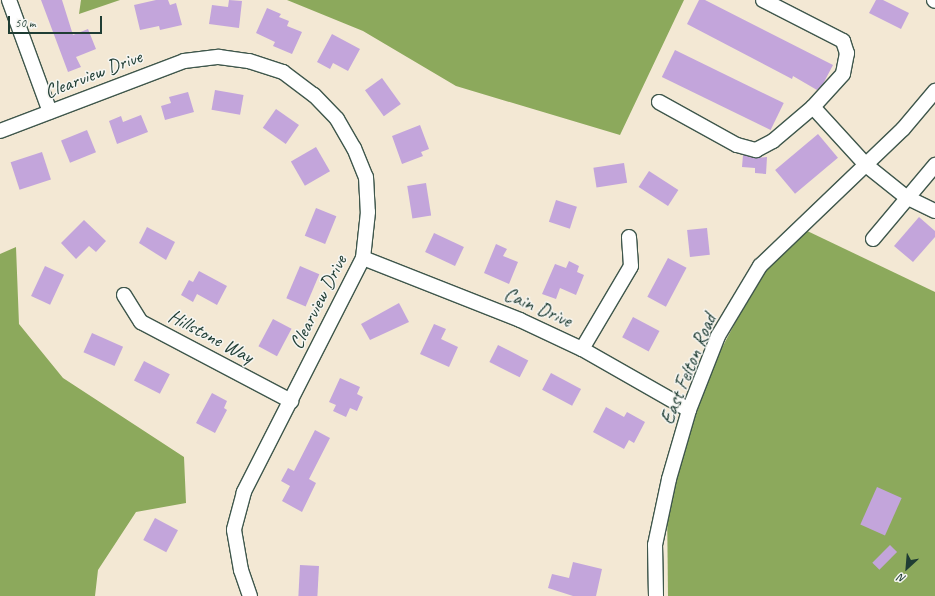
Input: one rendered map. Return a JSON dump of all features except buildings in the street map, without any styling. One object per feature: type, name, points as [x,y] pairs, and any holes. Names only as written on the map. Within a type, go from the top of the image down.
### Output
[{"type":"street","points":[[9,0],[50,112]]},
{"type":"street","points":[[659,102],[737,145],[756,150],[773,141],[813,107],[843,74],[847,53],[843,41],[763,0]]},
{"type":"street","name":"Clearview Drive","points":[[0,131],[184,61],[219,57],[249,61],[283,72],[314,95],[333,114],[354,148],[366,177],[368,212],[363,258],[244,492],[234,530],[241,570],[250,596]]},
{"type":"street","name":"East Felton Road","points":[[656,596],[655,545],[669,479],[689,410],[718,336],[760,266],[902,129],[935,91]]},
{"type":"street","points":[[813,107],[866,165],[906,197],[935,211]]},
{"type":"street","points":[[873,239],[903,206],[906,197],[935,165]]},
{"type":"street","points":[[582,349],[631,266],[629,237]]},
{"type":"street","name":"Cain Drive","points":[[363,258],[520,320],[582,349],[689,410]]},
{"type":"street","name":"Hillstone Way","points":[[124,294],[141,322],[291,400]]},
{"type":"green space","points":[[81,0],[120,0],[79,14]]},
{"type":"green space","points":[[287,0],[684,0],[620,135],[456,86],[363,31]]},
{"type":"green space","points":[[801,228],[935,292],[935,596],[668,596],[667,502],[689,410],[761,274]]},
{"type":"green space","points":[[16,247],[19,324],[63,378],[184,457],[186,503],[136,512],[98,570],[95,596],[0,596],[0,254]]}]
